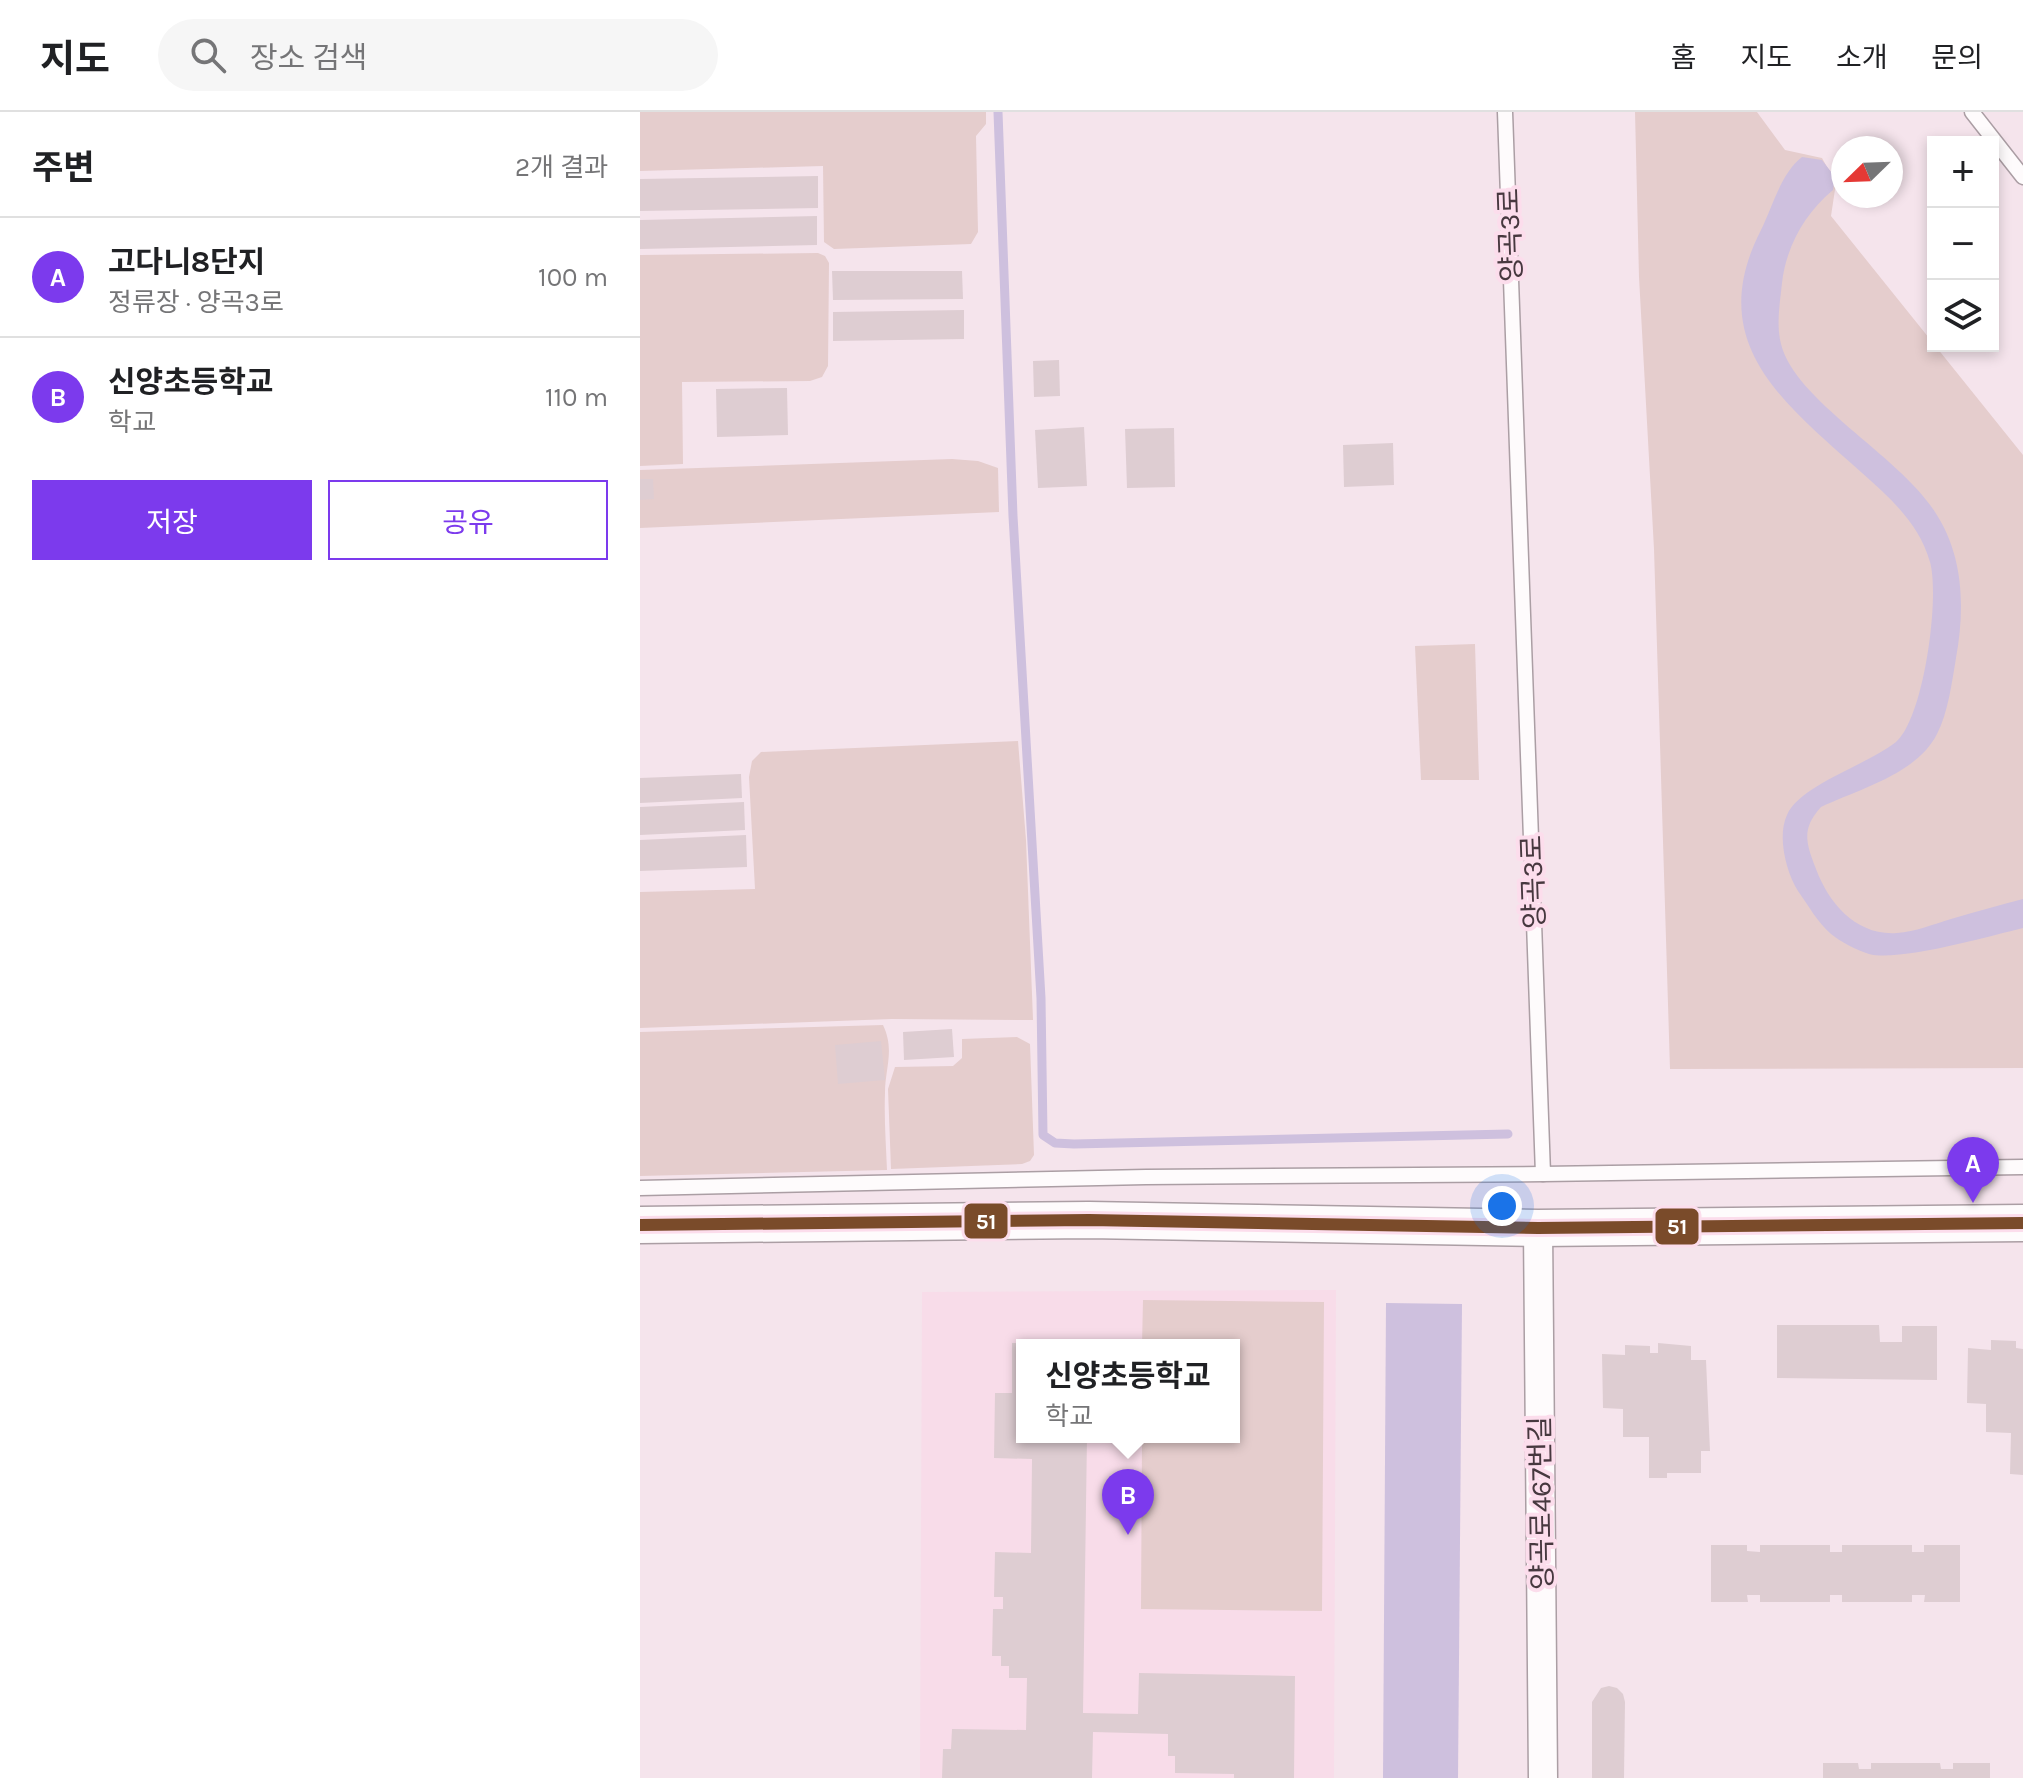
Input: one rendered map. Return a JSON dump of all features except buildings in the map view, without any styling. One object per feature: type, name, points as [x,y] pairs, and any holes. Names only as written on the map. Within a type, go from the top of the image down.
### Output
[{"type":"street","points":[[640,1225],[1089,1220],[1538,1228],[2023,1223]]},
{"type":"street","name":"양곡로467번길","points":[[1538,1228],[1543,1778]]},
{"type":"lane","name":"양곡3로","points":[[1505,112],[1543,1174]]},
{"type":"lane","points":[[1972,112],[2023,177]]},
{"type":"lane","points":[[640,1188],[1146,1177],[2023,1167]]},
{"type":"shaded area","points":[[640,112],[986,112],[986,124],[976,136],[978,232],[971,244],[834,249],[824,242],[823,166],[640,171]]},
{"type":"shaded area","points":[[1635,112],[1757,112],[1785,150],[1822,158],[1831,174],[1831,216],[1927,336],[1927,352],[1940,352],[2023,455],[2023,1068],[1670,1069],[1654,549],[1639,277]]},
{"type":"shaded area","points":[[1802,157],[1822,160],[1831,172],[1831,192],[1798,232],[1788,257],[1779,314],[1781,344],[1790,365],[1806,386],[1898,470],[1935,512],[1952,546],[1961,601],[1959,639],[1951,687],[1937,734],[1928,748],[1902,770],[1821,807],[1808,829],[1810,851],[1822,882],[1837,905],[1846,915],[1869,929],[1883,933],[1911,931],[2023,899],[2023,928],[1945,947],[1883,956],[1869,954],[1844,943],[1826,930],[1798,891],[1787,864],[1783,843],[1784,824],[1794,804],[1820,785],[1884,751],[1906,729],[1922,684],[1933,602],[1930,562],[1911,523],[1780,395],[1760,368],[1747,338],[1741,306],[1745,270],[1783,181]]},
{"type":"shaded area","points":[[818,253],[825,256],[829,263],[828,366],[822,377],[810,381],[682,382],[683,464],[640,466],[640,255]]},
{"type":"shaded area","points":[[952,459],[978,461],[998,468],[999,512],[640,528],[640,470]]},
{"type":"shaded area","points":[[1475,644],[1479,780],[1421,780],[1415,646]]},
{"type":"shaded area","points":[[1018,741],[1026,840],[1033,1020],[892,1019],[640,1028],[640,892],[755,889],[749,777],[752,761],[761,752]]},
{"type":"shaded area","points":[[883,1025],[889,1051],[885,1084],[887,1170],[640,1176],[640,1032]]},
{"type":"shaded area","points":[[1017,1037],[1030,1044],[1034,1155],[1030,1161],[1022,1164],[891,1169],[888,1089],[895,1067],[953,1066],[962,1058],[962,1039]]},
{"type":"shaded area","points":[[1336,1290],[1334,1778],[920,1778],[922,1292]]},
{"type":"shaded area","points":[[1143,1300],[1324,1302],[1322,1611],[1141,1609],[1142,1443],[1240,1443],[1240,1339],[1142,1339]]},
{"type":"shaded area","points":[[1386,1303],[1462,1304],[1458,1778],[1383,1778]]},
{"type":"waterway","points":[[998,112],[1013,516],[1041,998],[1043,1135],[1055,1143],[1074,1144],[1508,1134]]},
{"type":"transit line","name":"51","points":[[640,1225],[1089,1220],[1538,1228],[2023,1223]]},
{"type":"place","name":"고다니8단지","points":[[1973,1203]]},
{"type":"place","name":"신양초등학교","points":[[1128,1535]]}]
